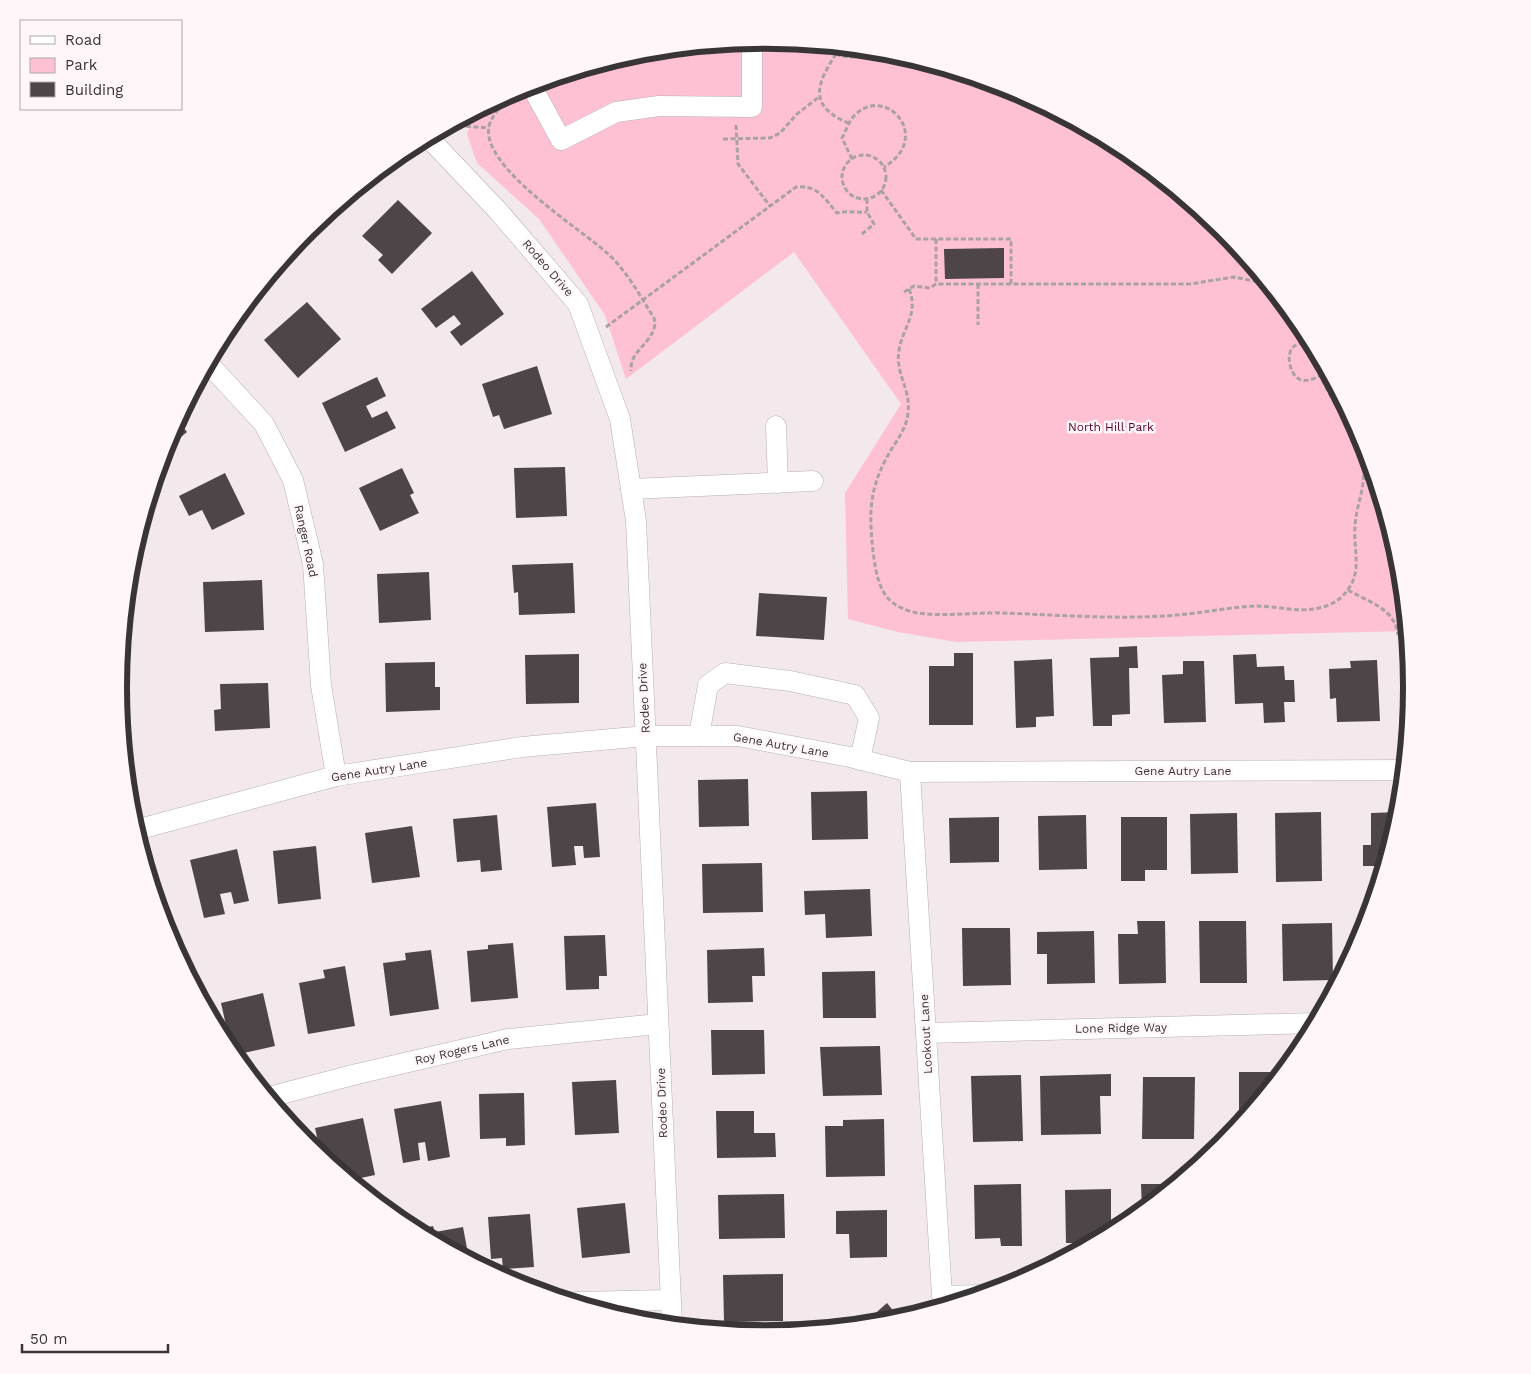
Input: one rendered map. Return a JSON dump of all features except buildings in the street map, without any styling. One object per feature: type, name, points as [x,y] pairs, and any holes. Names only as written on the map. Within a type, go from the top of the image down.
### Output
[{"type":"street","points":[[528,94],[561,140],[616,112],[659,106],[752,107],[752,49]]},
{"type":"street","name":"Rodeo Drive","points":[[432,143],[499,212],[578,304],[620,419],[636,520],[671,1318]]},
{"type":"street","name":"Ranger Road","points":[[213,369],[264,424],[293,480],[313,564],[321,685],[336,776]]},
{"type":"street","points":[[776,426],[778,483]]},
{"type":"street","points":[[631,489],[813,481]]},
{"type":"street","points":[[699,736],[708,685],[725,673],[790,681],[855,695],[869,718],[860,760]]},
{"type":"street","name":"Gene Autry Lane","points":[[144,828],[336,776],[522,747],[646,736],[738,736],[860,760],[910,772],[1398,770]]},
{"type":"street","name":"Lookout Lane","points":[[910,772],[942,1296],[957,1296]]},
{"type":"street","name":"Lone Ridge Way","points":[[926,1032],[1308,1022]]},
{"type":"street","name":"Roy Rogers Lane","points":[[275,1095],[357,1074],[508,1039],[658,1024]]},
{"type":"street","points":[[593,1302],[670,1300]]},
{"type":"path","points":[[850,124],[832,114],[823,106],[819,97],[822,77],[836,54],[844,57],[867,57]]},
{"type":"path","points":[[722,140],[770,138],[780,133],[797,114],[819,97]]},
{"type":"path","points":[[852,159],[842,138],[853,116],[869,107],[880,106],[892,109],[900,117],[904,125],[906,138],[898,158],[884,168]]},
{"type":"path","points":[[501,107],[494,114],[489,128],[490,141],[497,155],[512,174],[568,224],[589,238],[620,266],[654,318],[656,324],[654,330],[632,360],[631,371]]},
{"type":"path","points":[[462,126],[489,128]]},
{"type":"path","points":[[736,139],[738,164],[770,206]]},
{"type":"path","points":[[866,155],[879,160],[884,168],[886,179],[881,190],[874,196],[867,198],[853,196],[844,185],[842,178],[843,170],[852,159],[866,155]]},
{"type":"path","points":[[589,334],[605,328],[796,187],[812,187],[837,213],[846,210],[858,213],[867,212]]},
{"type":"path","points":[[881,190],[916,239],[1011,239],[1011,284]]},
{"type":"path","points":[[862,234],[874,224],[867,212],[867,198]]},
{"type":"path","points":[[936,239],[936,284]]},
{"type":"path","points":[[904,292],[914,286],[930,288],[936,284],[1190,284],[1234,277],[1259,282]]},
{"type":"path","points":[[978,284],[978,325]]},
{"type":"path","points":[[909,289],[913,305],[912,318],[900,346],[898,360],[899,372],[908,399],[908,416],[902,432],[873,486],[870,505],[870,527],[875,567],[880,584],[893,604],[903,609],[934,614],[1002,613],[1132,617],[1176,615],[1255,606],[1317,609],[1333,603],[1342,597],[1348,590],[1357,569],[1354,526],[1364,475],[1363,464]]},
{"type":"path","points":[[1303,343],[1297,344],[1293,348],[1290,360],[1295,376],[1300,380],[1307,380],[1320,376]]},
{"type":"path","points":[[1318,369],[1327,392],[1344,419]]},
{"type":"path","points":[[1348,590],[1387,611],[1393,618],[1398,635]]},
{"type":"green space","name":"North Hill Park","points":[[766,49],[849,54],[931,70],[1010,97],[1085,134],[1120,156],[1154,181],[1217,236],[1272,298],[1296,332],[1338,405],[1370,482],[1391,562],[1401,631],[956,642],[898,632],[848,619],[845,493],[901,404],[794,252],[626,379],[605,315],[539,219],[477,163],[467,134],[472,121],[483,115],[521,97],[600,70],[682,54]]}]
